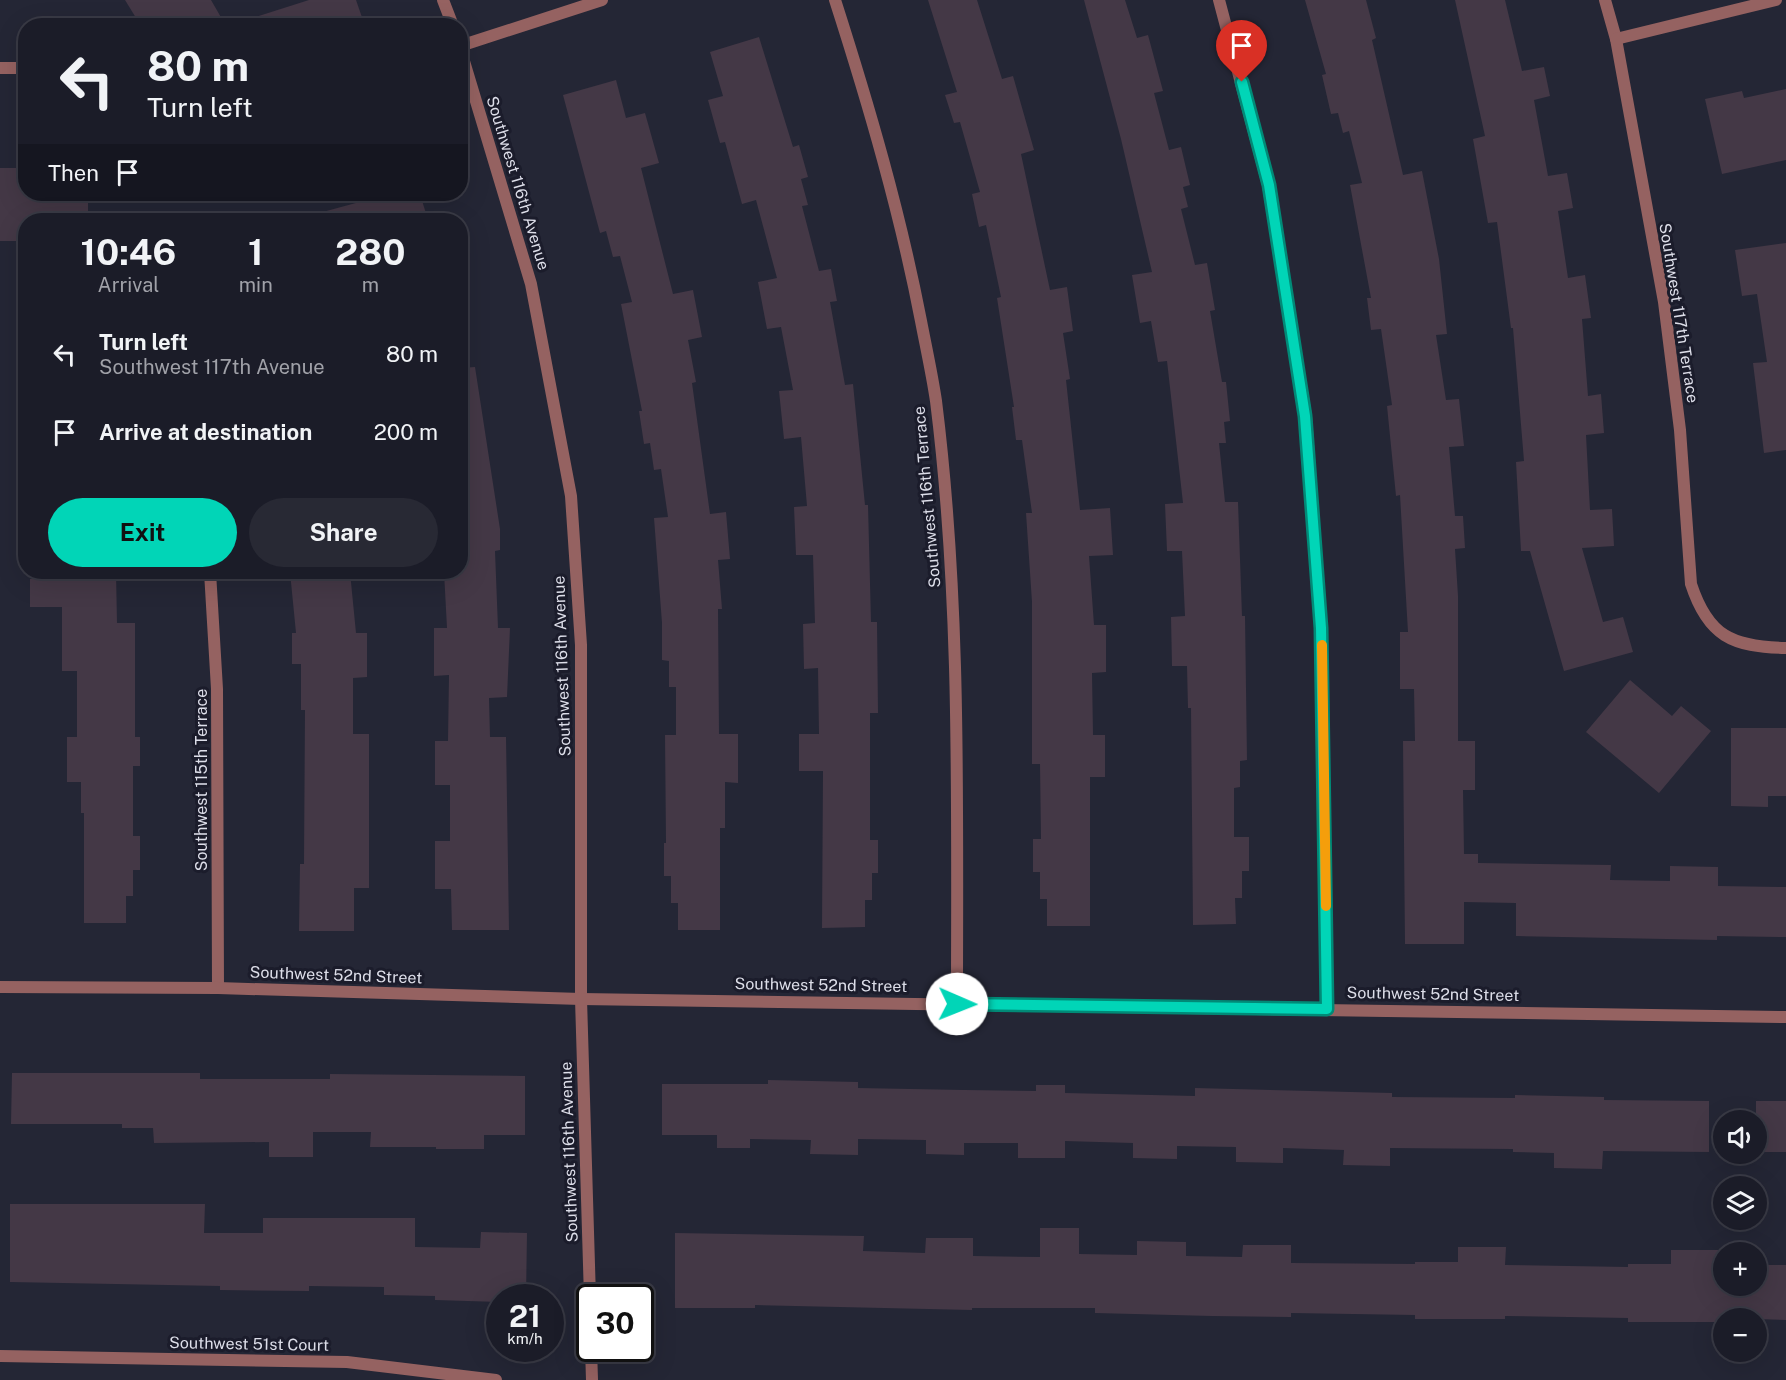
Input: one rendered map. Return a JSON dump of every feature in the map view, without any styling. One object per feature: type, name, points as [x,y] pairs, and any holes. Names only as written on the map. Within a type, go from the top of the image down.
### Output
[{"type":"street","points":[[443,0],[450,18]]},
{"type":"street","points":[[468,44],[602,0]]},
{"type":"street","name":"Southwest 116th Terrace","points":[[835,0],[875,124],[905,245],[936,399],[951,552],[954,634],[957,1004]]},
{"type":"street","points":[[1219,0],[1269,185],[1305,416],[1321,628],[1327,1009]]},
{"type":"street","name":"Southwest 117th Terrace","points":[[1605,0],[1616,39],[1664,302],[1680,430],[1691,584],[1698,606],[1714,629],[1731,639],[1751,645],[1786,648]]},
{"type":"street","points":[[1616,39],[1776,0]]},
{"type":"street","points":[[0,68],[18,68]]},
{"type":"street","name":"Southwest 116th Avenue","points":[[468,74],[531,284],[571,496],[582,645],[581,999],[590,1284]]},
{"type":"street","name":"Southwest 115th Terrace","points":[[210,579],[217,689],[218,988]]},
{"type":"street","name":"Southwest 52nd Street","points":[[0,987],[218,988],[581,999],[1786,1017]]},
{"type":"street","name":"Southwest 51st Court","points":[[0,1356],[346,1362],[496,1380]]},
{"type":"street","points":[[591,1362],[592,1380]]},
{"type":"building","points":[[125,0],[211,0],[221,18],[136,18]]},
{"type":"building","points":[[309,0],[356,0],[362,18],[252,18]]},
{"type":"building","points":[[928,0],[977,0],[1002,79],[1013,76],[1034,150],[1021,154],[1050,290],[1067,287],[1073,331],[1063,333],[1070,379],[1066,380],[1080,510],[1110,508],[1113,555],[1089,556],[1094,625],[1106,625],[1106,672],[1092,673],[1093,735],[1105,735],[1105,777],[1090,777],[1090,926],[1047,926],[1047,899],[1040,899],[1040,872],[1033,872],[1033,839],[1041,839],[1040,764],[1032,764],[1032,602],[1026,513],[1032,513],[1022,440],[1016,440],[1012,407],[1014,407],[997,298],[1001,297],[986,225],[979,227],[972,194],[980,192],[960,122],[954,123],[945,95],[957,92]]},
{"type":"building","points":[[1084,0],[1125,0],[1137,38],[1148,35],[1163,91],[1154,93],[1169,150],[1181,147],[1190,185],[1183,187],[1188,207],[1181,209],[1195,265],[1207,263],[1215,310],[1210,311],[1222,382],[1226,382],[1230,421],[1224,422],[1226,443],[1219,443],[1225,502],[1238,502],[1242,616],[1245,616],[1247,760],[1240,761],[1240,787],[1234,788],[1234,837],[1249,837],[1249,871],[1242,871],[1242,898],[1235,898],[1236,924],[1193,925],[1191,708],[1188,708],[1187,666],[1172,666],[1171,617],[1185,616],[1182,551],[1167,551],[1165,504],[1183,503],[1167,361],[1158,362],[1151,321],[1140,323],[1132,275],[1152,272],[1121,139]]},
{"type":"building","points":[[1305,0],[1366,0],[1376,38],[1372,40],[1403,175],[1422,171],[1439,259],[1447,334],[1436,335],[1446,400],[1459,399],[1464,446],[1449,447],[1455,516],[1463,516],[1465,548],[1455,549],[1458,596],[1458,741],[1475,741],[1475,790],[1463,790],[1464,854],[1478,854],[1478,863],[1611,865],[1610,880],[1670,881],[1670,866],[1718,867],[1718,886],[1786,887],[1786,937],[1717,936],[1717,940],[1516,936],[1516,903],[1464,902],[1464,944],[1405,944],[1403,741],[1415,741],[1414,689],[1400,689],[1400,632],[1408,632],[1400,495],[1396,496],[1387,406],[1392,405],[1381,329],[1371,330],[1367,298],[1371,298],[1350,185],[1362,183],[1349,131],[1343,133],[1338,113],[1331,114],[1322,75],[1326,74]]},
{"type":"building","points":[[1455,0],[1505,0],[1522,71],[1544,67],[1550,96],[1534,100],[1548,176],[1567,173],[1573,208],[1558,211],[1568,278],[1585,275],[1591,318],[1582,319],[1588,396],[1601,394],[1604,433],[1586,435],[1590,510],[1612,509],[1614,546],[1582,548],[1603,622],[1623,617],[1633,652],[1564,671],[1530,551],[1521,551],[1516,462],[1524,461],[1513,328],[1511,328],[1497,222],[1488,223],[1473,139],[1485,136]]},
{"type":"building","points":[[759,37],[793,147],[799,145],[808,177],[801,179],[808,205],[802,206],[819,271],[831,269],[837,301],[830,302],[845,385],[853,384],[865,505],[868,505],[871,622],[877,622],[878,713],[870,713],[870,840],[878,840],[878,873],[872,873],[872,900],[865,900],[865,927],[822,928],[823,771],[799,771],[799,734],[819,734],[818,668],[804,669],[803,624],[815,623],[813,555],[796,555],[794,507],[807,506],[801,437],[784,439],[779,391],[793,390],[781,327],[767,329],[758,282],[777,278],[756,200],[742,204],[725,142],[720,143],[708,100],[723,96],[710,52]]},
{"type":"building","points":[[616,80],[626,118],[645,113],[659,163],[641,168],[673,294],[693,290],[702,337],[688,340],[696,382],[692,383],[710,514],[726,512],[730,559],[718,560],[722,609],[718,609],[719,734],[738,734],[738,783],[725,782],[725,828],[720,828],[720,930],[678,930],[678,903],[671,903],[671,876],[664,876],[665,735],[676,735],[676,687],[669,687],[669,661],[662,660],[662,623],[654,518],[668,517],[661,469],[654,470],[650,443],[644,444],[639,411],[642,411],[621,304],[632,302],[620,256],[613,257],[606,231],[600,233],[563,95]]},
{"type":"building","points":[[1786,89],[1786,160],[1722,174],[1705,99],[1742,91],[1744,98]]},
{"type":"building","points":[[0,168],[18,168],[18,201],[88,201],[88,213],[18,213],[18,241],[0,241]]},
{"type":"building","points":[[363,201],[422,201],[426,213],[319,213]]},
{"type":"building","points":[[1786,243],[1786,450],[1764,453],[1753,363],[1767,362],[1757,294],[1742,296],[1735,250]]},
{"type":"building","points":[[468,367],[475,367],[500,529],[500,550],[495,551],[498,628],[510,628],[507,697],[489,698],[490,737],[506,737],[509,930],[452,930],[451,889],[435,889],[435,841],[450,841],[450,785],[435,785],[435,741],[448,741],[449,675],[434,676],[434,628],[447,628],[444,579],[468,579]]},
{"type":"building","points":[[30,579],[116,579],[117,623],[135,623],[135,737],[140,737],[140,766],[133,766],[133,836],[140,836],[140,870],[133,870],[133,896],[126,896],[126,923],[84,923],[84,813],[81,813],[81,782],[67,782],[67,737],[77,737],[77,671],[62,671],[62,607],[30,607]]},
{"type":"building","points":[[291,579],[351,579],[356,633],[367,633],[367,677],[353,678],[353,734],[369,734],[369,888],[354,888],[354,931],[299,931],[300,864],[304,864],[305,710],[301,710],[301,664],[292,664],[292,633],[296,633]]},
{"type":"building","points":[[1630,680],[1672,716],[1681,706],[1711,731],[1659,793],[1586,732]]},
{"type":"building","points":[[1731,728],[1786,728],[1786,796],[1768,796],[1768,807],[1731,806]]},
{"type":"building","points":[[12,1073],[200,1073],[200,1079],[330,1079],[330,1074],[525,1076],[525,1135],[484,1135],[484,1149],[436,1149],[436,1147],[370,1147],[371,1132],[313,1132],[313,1157],[269,1157],[269,1142],[154,1143],[153,1128],[122,1128],[122,1124],[11,1124]]},
{"type":"building","points":[[768,1080],[858,1082],[858,1088],[964,1090],[1036,1091],[1036,1085],[1065,1085],[1065,1093],[1195,1096],[1195,1088],[1392,1093],[1392,1097],[1515,1098],[1515,1095],[1604,1097],[1604,1100],[1709,1101],[1709,1152],[1603,1151],[1602,1169],[1554,1168],[1554,1153],[1513,1152],[1513,1149],[1390,1148],[1390,1166],[1343,1165],[1344,1150],[1283,1148],[1283,1163],[1236,1162],[1236,1147],[1177,1146],[1177,1159],[1133,1158],[1133,1143],[1065,1141],[1065,1158],[1018,1158],[1018,1143],[964,1143],[964,1155],[926,1154],[926,1140],[858,1139],[858,1155],[810,1154],[811,1140],[750,1139],[750,1148],[717,1148],[717,1135],[662,1135],[662,1084],[768,1084]]},
{"type":"building","points":[[1756,1101],[1786,1101],[1786,1152],[1767,1152],[1767,1110],[1756,1110]]},
{"type":"building","points":[[10,1204],[205,1204],[204,1233],[263,1233],[263,1218],[415,1218],[415,1247],[480,1248],[481,1232],[527,1233],[526,1284],[486,1284],[486,1302],[435,1300],[435,1296],[384,1295],[384,1287],[309,1286],[309,1291],[220,1290],[220,1286],[10,1282]]},
{"type":"building","points":[[1040,1228],[1079,1228],[1079,1254],[1137,1255],[1137,1241],[1186,1242],[1186,1256],[1242,1257],[1243,1245],[1291,1245],[1291,1263],[1458,1262],[1458,1247],[1506,1247],[1505,1265],[1628,1267],[1628,1264],[1671,1264],[1671,1250],[1713,1250],[1713,1296],[1767,1296],[1767,1265],[1786,1265],[1786,1320],[1767,1319],[1767,1308],[1713,1308],[1713,1322],[1628,1322],[1628,1318],[1505,1316],[1505,1319],[1415,1319],[1415,1315],[1291,1313],[1291,1317],[1095,1313],[1095,1308],[972,1308],[972,1310],[755,1305],[755,1308],[675,1308],[675,1233],[864,1236],[863,1251],[925,1253],[926,1238],[973,1238],[973,1256],[1040,1257]]},
{"type":"slow traffic","points":[[1322,645],[1326,906]]},
{"type":"route","points":[[957,1004],[1327,1009],[1321,628],[1305,416],[1269,185],[1242,82]]}]
